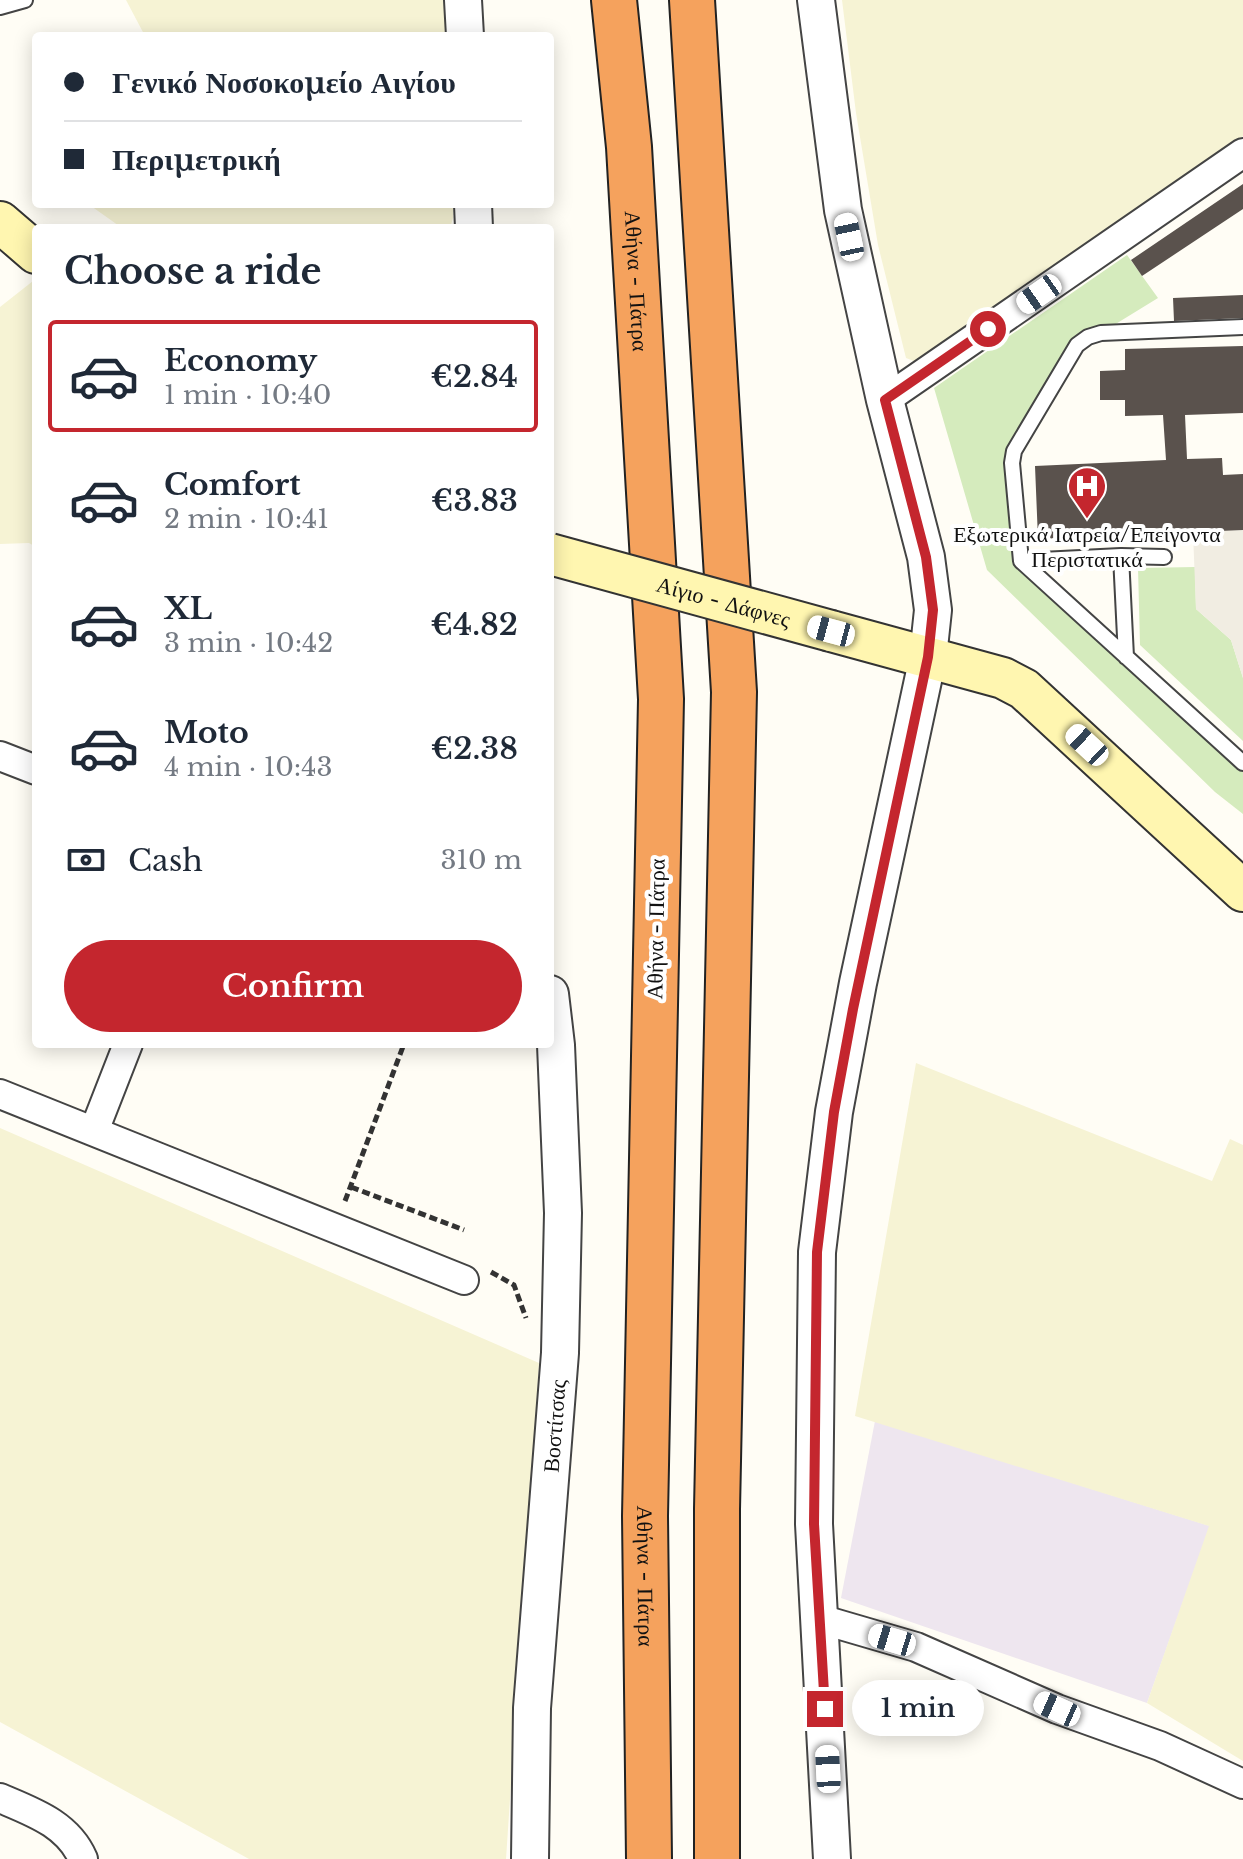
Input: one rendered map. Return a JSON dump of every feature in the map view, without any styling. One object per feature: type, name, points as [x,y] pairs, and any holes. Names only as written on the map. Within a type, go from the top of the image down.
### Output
[{"type":"highway","name":"Αθήνα - Πάτρα","points":[[614,0],[629,147],[661,699],[645,1516],[649,1859]]},
{"type":"highway","points":[[692,0],[734,692],[717,1493],[717,1859]]},
{"type":"main road","points":[[0,222],[32,250]]},
{"type":"main road","name":"Αίγιο - Δάφνες","points":[[554,555],[1003,678],[1024,689],[1243,891]]},
{"type":"street","points":[[463,0],[465,32]]},
{"type":"street","points":[[816,0],[843,210],[885,400],[926,557],[933,610],[928,657],[858,983],[834,1112],[817,1252],[814,1524],[832,1859]]},
{"type":"street","points":[[885,400],[1243,153]]},
{"type":"street","points":[[0,756],[32,768]]},
{"type":"street","name":"Βοστίτσας","points":[[530,1859],[532,1708],[560,1353],[563,1213],[554,1028]]},
{"type":"street","points":[[94,1131],[126,1048]]},
{"type":"street","points":[[0,1094],[334,1228],[475,1274]]},
{"type":"street","points":[[820,1619],[916,1647],[1057,1709],[1160,1746],[1243,1784]]},
{"type":"street","points":[[0,1798],[59,1827],[76,1845],[83,1859]]},
{"type":"lane","points":[[0,7],[25,0]]},
{"type":"lane","points":[[1243,327],[1101,333],[1088,337],[1077,345],[1027,427],[1014,451],[1012,463],[1021,561],[1243,763]]},
{"type":"lane","points":[[1121,556],[1126,657]]},
{"type":"lane","points":[[1021,561],[1164,557]]},
{"type":"path","points":[[334,1228],[403,1048]]},
{"type":"path","points":[[351,1187],[464,1230]]},
{"type":"path","points":[[475,1274],[514,1285],[534,1342],[560,1353]]},
{"type":"shaded area","points":[[126,0],[445,0],[448,32],[143,32]]},
{"type":"shaded area","points":[[842,0],[1243,0],[1243,136],[922,364],[906,358],[878,245],[856,113]]},
{"type":"shaded area","points":[[94,208],[453,208],[451,224],[116,224]]},
{"type":"shaded area","points":[[32,282],[32,545],[0,544],[0,307]]},
{"type":"shaded area","points":[[1243,530],[1243,678],[1231,640],[1196,609],[1193,532]]},
{"type":"shaded area","points":[[916,1063],[1212,1181],[1230,1139],[1243,1145],[1243,1761],[1147,1703],[1209,1526],[855,1416]]},
{"type":"shaded area","points":[[0,1128],[539,1363],[506,1859],[249,1859],[0,1722]]},
{"type":"shaded area","points":[[875,1421],[1210,1526],[1147,1703],[841,1598]]},
{"type":"green space","points":[[1127,255],[1158,298],[1101,333],[1088,337],[1018,441],[1021,561],[1243,763],[1243,814],[1215,792],[987,570],[934,388]]},
{"type":"green space","points":[[1195,567],[1196,609],[1231,640],[1243,678],[1243,741],[1140,645],[1138,568]]},
{"type":"building","points":[[1243,184],[1243,209],[1142,276],[1131,260]]},
{"type":"building","points":[[1243,295],[1243,318],[1174,321],[1173,298]]},
{"type":"building","points":[[1243,346],[1243,413],[1185,415],[1187,459],[1222,458],[1223,475],[1243,474],[1243,530],[1038,539],[1035,466],[1166,460],[1163,415],[1125,416],[1125,400],[1100,400],[1100,371],[1125,370],[1125,349]]},
{"type":"place","name":"Εξωτερικά Ιατρεία/Επείγοντα Περιστατικά","points":[[1087,520]]},
{"type":"route","points":[[825,1709],[814,1524],[817,1252],[834,1112],[858,983],[928,657],[933,610],[926,557],[885,400],[988,329]]}]
